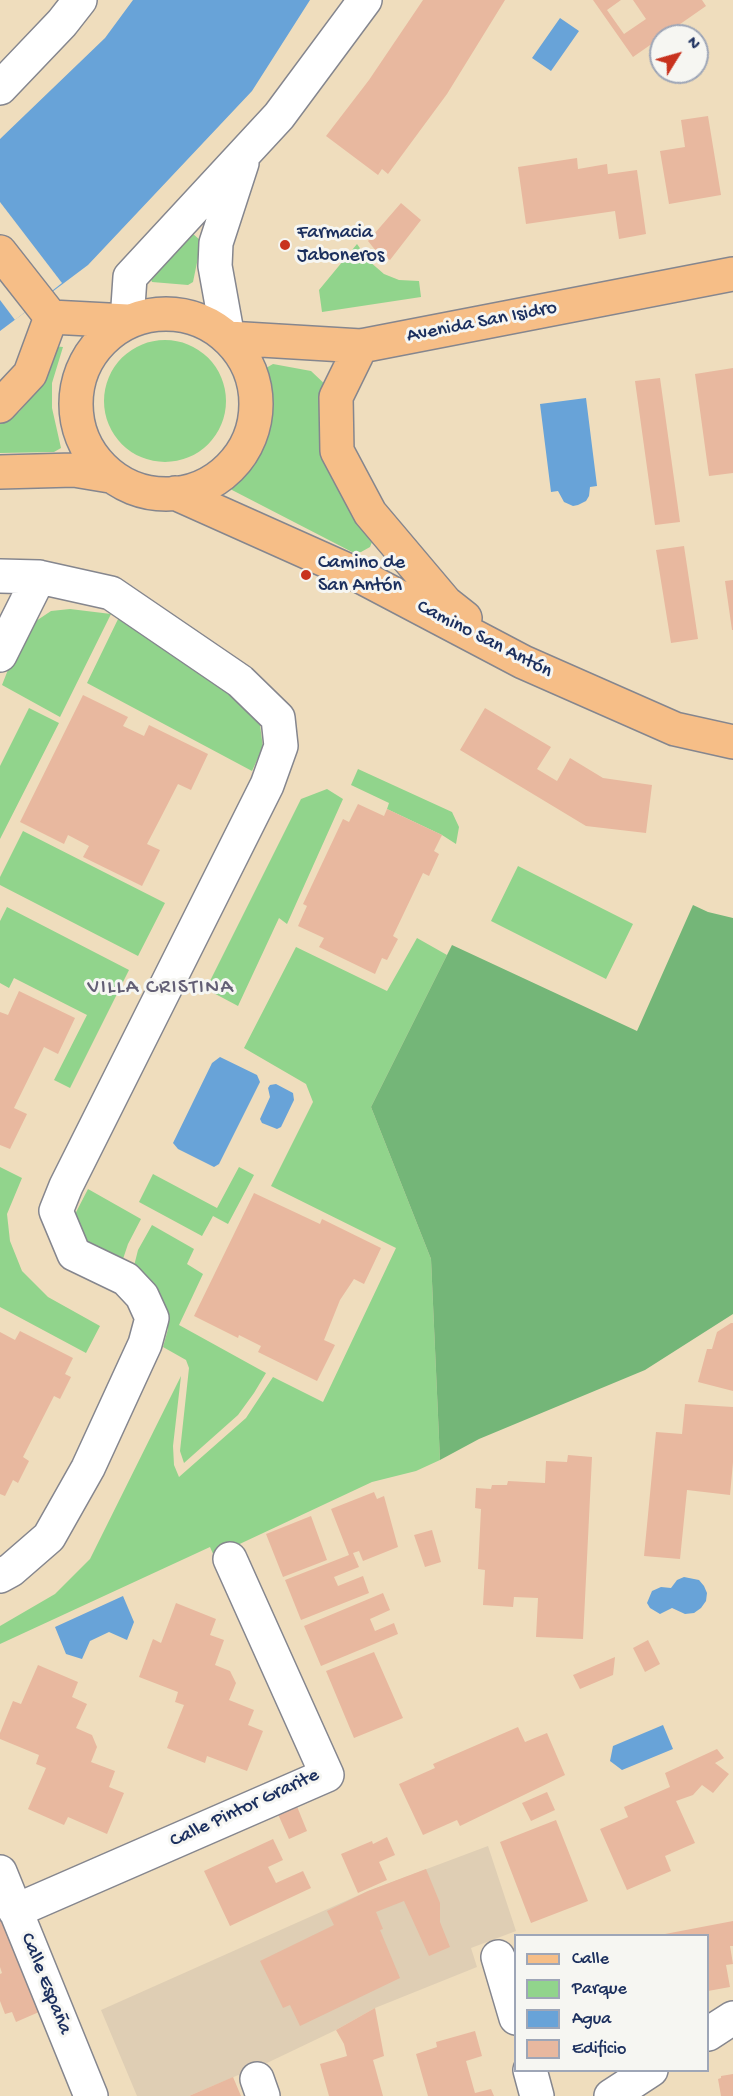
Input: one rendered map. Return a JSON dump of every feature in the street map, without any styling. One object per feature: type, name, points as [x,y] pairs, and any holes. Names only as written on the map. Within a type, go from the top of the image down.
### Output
[{"type":"main road","points":[[0,252],[45,309],[127,321],[160,313],[192,317],[228,338],[250,369],[257,406],[248,444],[226,474],[192,492],[141,493],[110,476],[74,470],[0,472]]},
{"type":"main road","name":"Avenida San Isidro","points":[[228,338],[361,346],[733,274]]},
{"type":"main road","points":[[0,406],[30,374],[45,309]]},
{"type":"main road","points":[[110,476],[86,449],[74,409],[82,366],[96,345],[127,321]]},
{"type":"main road","points":[[361,346],[336,397],[337,451],[370,513],[446,603],[523,662]]},
{"type":"main road","name":"Camino San Antón","points":[[175,493],[356,574],[523,662],[675,729],[733,742]]},
{"type":"street","points":[[0,88],[62,23],[80,0]]},
{"type":"street","points":[[127,321],[130,277],[279,116],[365,0]]},
{"type":"street","points":[[228,338],[215,266],[216,243],[245,153]]},
{"type":"street","points":[[0,576],[39,577],[111,593],[240,681],[278,718],[281,746],[267,785],[56,1210],[74,1254],[126,1279],[142,1296],[152,1318],[145,1344],[88,1467],[49,1537],[11,1570],[0,1576]]},
{"type":"street","points":[[0,655],[39,577]]},
{"type":"street","name":"Calle Pintor Grarite","points":[[15,1911],[327,1775],[230,1559]]},
{"type":"street","name":"Calle España","points":[[0,1872],[91,2096]]},
{"type":"street","points":[[498,1957],[514,2011]]},
{"type":"street","points":[[709,2033],[733,2018]]},
{"type":"street","points":[[531,2072],[537,2096]]},
{"type":"street","points":[[611,2096],[648,2072]]},
{"type":"shaded area","points":[[488,1846],[516,1931],[471,1948],[477,1967],[375,2008],[336,2030],[269,2062],[189,2096],[137,2096],[101,2010],[368,1891]]},
{"type":"green space","points":[[192,233],[201,243],[193,282],[188,285],[152,282],[150,277]]},
{"type":"green space","points":[[357,244],[369,261],[384,274],[399,280],[419,281],[421,297],[322,312],[319,290]]},
{"type":"green space","points":[[165,340],[188,344],[208,358],[222,378],[226,401],[222,424],[208,444],[188,458],[165,462],[142,458],[122,444],[108,424],[104,401],[108,378],[122,358],[142,344]]},
{"type":"green space","points":[[52,346],[63,347],[52,383],[52,408],[61,448],[54,452],[0,453],[0,424],[19,412],[30,399],[38,386]]},
{"type":"green space","points":[[273,364],[311,371],[329,388],[364,529],[372,542],[370,547],[361,552],[354,553],[232,490],[229,484],[230,479],[246,461],[259,435],[266,414],[264,373],[266,368]]},
{"type":"green space","points":[[70,609],[111,614],[60,717],[2,685],[15,652],[30,625],[51,611]]},
{"type":"green space","points":[[120,615],[244,700],[259,718],[263,747],[252,771],[87,683]]},
{"type":"green space","points":[[29,708],[59,723],[0,839],[0,766]]},
{"type":"green space","points":[[358,769],[452,812],[459,827],[456,844],[387,809],[389,803],[351,785]]},
{"type":"green space","points":[[327,789],[343,799],[287,924],[279,918],[238,1006],[206,989],[301,799]]},
{"type":"green space","points":[[23,831],[165,903],[138,956],[0,885],[0,877]]},
{"type":"green space","points":[[518,866],[633,924],[606,979],[491,921]]},
{"type":"green space","points":[[693,905],[708,912],[733,918],[733,1314],[645,1370],[479,1439],[440,1460],[431,1259],[371,1107],[452,945],[637,1031]]},
{"type":"green space","points":[[7,907],[129,970],[70,1088],[54,1080],[87,1015],[14,978],[9,988],[0,983],[0,921]]},
{"type":"green space","points":[[417,938],[447,955],[371,1107],[431,1259],[440,1460],[416,1471],[372,1482],[214,1556],[210,1547],[0,1644],[0,1626],[55,1594],[90,1559],[181,1376],[173,1446],[174,1465],[179,1477],[246,1418],[273,1377],[323,1402],[396,1248],[271,1186],[313,1102],[306,1084],[244,1048],[296,947],[387,991]]},
{"type":"green space","points":[[0,1167],[22,1178],[7,1214],[10,1241],[22,1271],[48,1297],[100,1326],[86,1353],[0,1307]]},
{"type":"green space","points":[[239,1167],[254,1175],[228,1224],[213,1216],[202,1236],[139,1202],[153,1174],[217,1208]]},
{"type":"green space","points":[[88,1189],[141,1219],[128,1244],[121,1265],[90,1253],[72,1220]]},
{"type":"green space","points":[[152,1225],[194,1249],[187,1264],[203,1274],[179,1325],[266,1373],[238,1415],[184,1463],[180,1451],[189,1368],[186,1360],[163,1347],[168,1329],[165,1305],[155,1288],[133,1270],[138,1250]]},
{"type":"water","points":[[133,0],[310,0],[252,91],[88,265],[0,331],[0,139],[105,38]]},
{"type":"water","points":[[560,18],[579,31],[551,71],[532,58]]},
{"type":"water","points":[[586,398],[597,486],[590,487],[586,501],[573,506],[564,502],[558,491],[551,492],[540,404]]},
{"type":"water","points":[[220,1057],[257,1075],[260,1082],[219,1164],[214,1167],[178,1149],[173,1143],[212,1063]]},
{"type":"water","points":[[276,1084],[293,1093],[294,1100],[281,1127],[277,1129],[262,1123],[260,1119],[270,1097],[268,1088]]},
{"type":"water","points":[[684,1577],[699,1580],[704,1586],[707,1593],[706,1601],[701,1608],[694,1613],[685,1614],[672,1608],[660,1614],[650,1608],[647,1603],[652,1591],[661,1587],[671,1588],[677,1580]]},
{"type":"water","points":[[123,1596],[134,1622],[127,1640],[109,1632],[90,1641],[82,1659],[66,1654],[55,1627]]},
{"type":"water","points":[[663,1725],[673,1749],[622,1770],[610,1761],[613,1746]]},
{"type":"pier","points":[[0,202],[62,283],[15,320],[0,300]]},
{"type":"building","points":[[423,0],[505,0],[447,94],[388,174],[382,169],[378,175],[326,136],[369,80]]},
{"type":"building","points":[[593,0],[621,0],[607,10],[624,34],[646,19],[633,0],[702,0],[706,6],[680,24],[649,24],[649,46],[633,57]]},
{"type":"building","points":[[708,116],[721,195],[669,204],[660,151],[685,147],[681,120]]},
{"type":"building","points":[[577,158],[578,169],[607,164],[608,174],[637,170],[646,234],[619,239],[615,211],[526,224],[518,167]]},
{"type":"building","points":[[401,203],[421,220],[390,260],[376,251],[368,241]]},
{"type":"building","points":[[733,368],[733,473],[709,476],[695,374]]},
{"type":"building","points":[[660,378],[680,522],[655,525],[635,381]]},
{"type":"building","points":[[684,546],[698,639],[671,643],[656,550]]},
{"type":"building","points":[[733,580],[733,630],[732,630],[725,581]]},
{"type":"building","points":[[83,695],[128,717],[123,726],[144,736],[149,725],[208,754],[191,790],[178,784],[147,844],[160,850],[142,886],[83,857],[89,846],[68,835],[64,844],[20,822]]},
{"type":"building","points":[[485,708],[551,747],[537,769],[557,781],[570,758],[603,778],[652,785],[646,833],[586,826],[460,750]]},
{"type":"building","points":[[358,804],[384,816],[387,809],[442,835],[434,851],[439,854],[429,876],[423,873],[393,936],[398,939],[387,960],[382,958],[375,974],[319,947],[324,938],[298,926],[307,906],[303,904],[343,819],[349,822]]},
{"type":"building","points":[[19,991],[75,1018],[58,1054],[44,1047],[14,1108],[27,1114],[10,1149],[0,1145],[0,1012],[8,1015]]},
{"type":"building","points":[[254,1193],[320,1224],[322,1219],[381,1248],[364,1284],[354,1279],[340,1300],[324,1340],[335,1345],[317,1381],[258,1352],[261,1346],[239,1335],[238,1338],[194,1316]]},
{"type":"building","points":[[733,1323],[733,1391],[698,1382],[707,1349],[712,1349],[717,1332]]},
{"type":"building","points":[[20,1331],[73,1358],[65,1374],[71,1377],[60,1399],[54,1396],[23,1457],[29,1461],[18,1483],[13,1480],[5,1496],[0,1494],[0,1332],[15,1340]]},
{"type":"building","points":[[685,1404],[733,1407],[733,1462],[730,1495],[687,1490],[680,1559],[644,1556],[656,1432],[682,1434]]},
{"type":"building","points":[[568,1455],[592,1457],[583,1639],[536,1637],[538,1598],[514,1597],[513,1607],[483,1605],[485,1570],[478,1569],[481,1509],[475,1508],[476,1488],[491,1489],[492,1485],[507,1485],[508,1481],[545,1483],[546,1461],[567,1462]]},
{"type":"building","points":[[374,1492],[377,1499],[384,1496],[398,1547],[363,1561],[359,1551],[353,1553],[359,1567],[334,1577],[338,1586],[363,1576],[369,1593],[301,1620],[285,1580],[349,1555],[331,1509]]},
{"type":"building","points":[[311,1516],[327,1560],[283,1577],[266,1534]]},
{"type":"building","points":[[432,1530],[441,1562],[425,1567],[414,1535]]},
{"type":"building","points":[[383,1593],[390,1610],[370,1619],[375,1631],[394,1623],[398,1634],[321,1666],[304,1626]]},
{"type":"building","points":[[176,1603],[216,1619],[210,1635],[224,1640],[215,1665],[230,1671],[236,1683],[229,1700],[254,1710],[248,1725],[263,1731],[247,1771],[207,1756],[205,1763],[167,1748],[184,1705],[175,1702],[178,1692],[139,1677],[153,1639],[161,1643]]},
{"type":"building","points":[[648,1640],[660,1664],[645,1672],[633,1648]]},
{"type":"building","points":[[374,1652],[403,1718],[354,1738],[326,1671]]},
{"type":"building","points":[[615,1657],[613,1675],[580,1689],[573,1675]]},
{"type":"building","points":[[38,1665],[78,1682],[72,1697],[87,1704],[76,1728],[92,1735],[97,1747],[91,1762],[115,1771],[109,1787],[124,1793],[107,1834],[68,1817],[64,1825],[28,1809],[46,1768],[36,1764],[39,1755],[0,1739],[0,1733],[13,1701],[21,1704]]},
{"type":"building","points":[[518,1727],[525,1742],[547,1733],[565,1775],[460,1826],[457,1820],[423,1835],[399,1784],[435,1768],[433,1764]]},
{"type":"building","points":[[717,1749],[724,1758],[715,1763],[729,1774],[713,1793],[702,1785],[693,1795],[676,1801],[695,1843],[665,1856],[671,1871],[627,1890],[600,1829],[628,1817],[624,1807],[670,1787],[665,1773]]},
{"type":"building","points":[[547,1792],[555,1810],[531,1821],[522,1803]]},
{"type":"building","points":[[296,1804],[307,1831],[289,1839],[277,1812]]},
{"type":"building","points":[[556,1820],[588,1901],[531,1923],[500,1842]]},
{"type":"building","points":[[387,1837],[395,1855],[379,1862],[387,1880],[358,1893],[341,1854]]},
{"type":"building","points":[[273,1839],[283,1860],[268,1867],[276,1883],[303,1871],[311,1888],[230,1926],[204,1871]]},
{"type":"building","points":[[426,1869],[440,1903],[440,1922],[450,1947],[429,1956],[404,1901],[376,1912],[383,1929],[380,1930],[400,1978],[300,2026],[290,2005],[283,2008],[260,1961],[334,1925],[327,1911],[368,1891]]},
{"type":"building","points":[[0,1915],[39,2012],[16,2022],[12,2012],[5,2014],[0,2001],[0,1974],[2,1973]]},
{"type":"building","points":[[733,1921],[733,1946],[730,1946],[733,1964],[726,1965],[730,1987],[709,1991],[709,1934],[665,1934]]},
{"type":"building","points":[[375,2008],[384,2056],[373,2060],[383,2096],[329,2096],[320,2064],[347,2056],[344,2044],[336,2030]]},
{"type":"building","points":[[475,2031],[482,2056],[466,2061],[475,2093],[491,2089],[494,2096],[428,2096],[416,2054],[437,2047],[436,2042]]},
{"type":"building","points":[[733,2074],[733,2096],[721,2096],[718,2079],[721,2076]]},
{"type":"building","points":[[233,2077],[241,2096],[189,2096]]},
{"type":"place","name":"Farmacia Jaboneros","points":[[285,245]]},
{"type":"place","name":"Camino de San Antón","points":[[306,575]]},
{"type":"district","name":"VILLA CRISTINA","points":[[161,989]]}]
